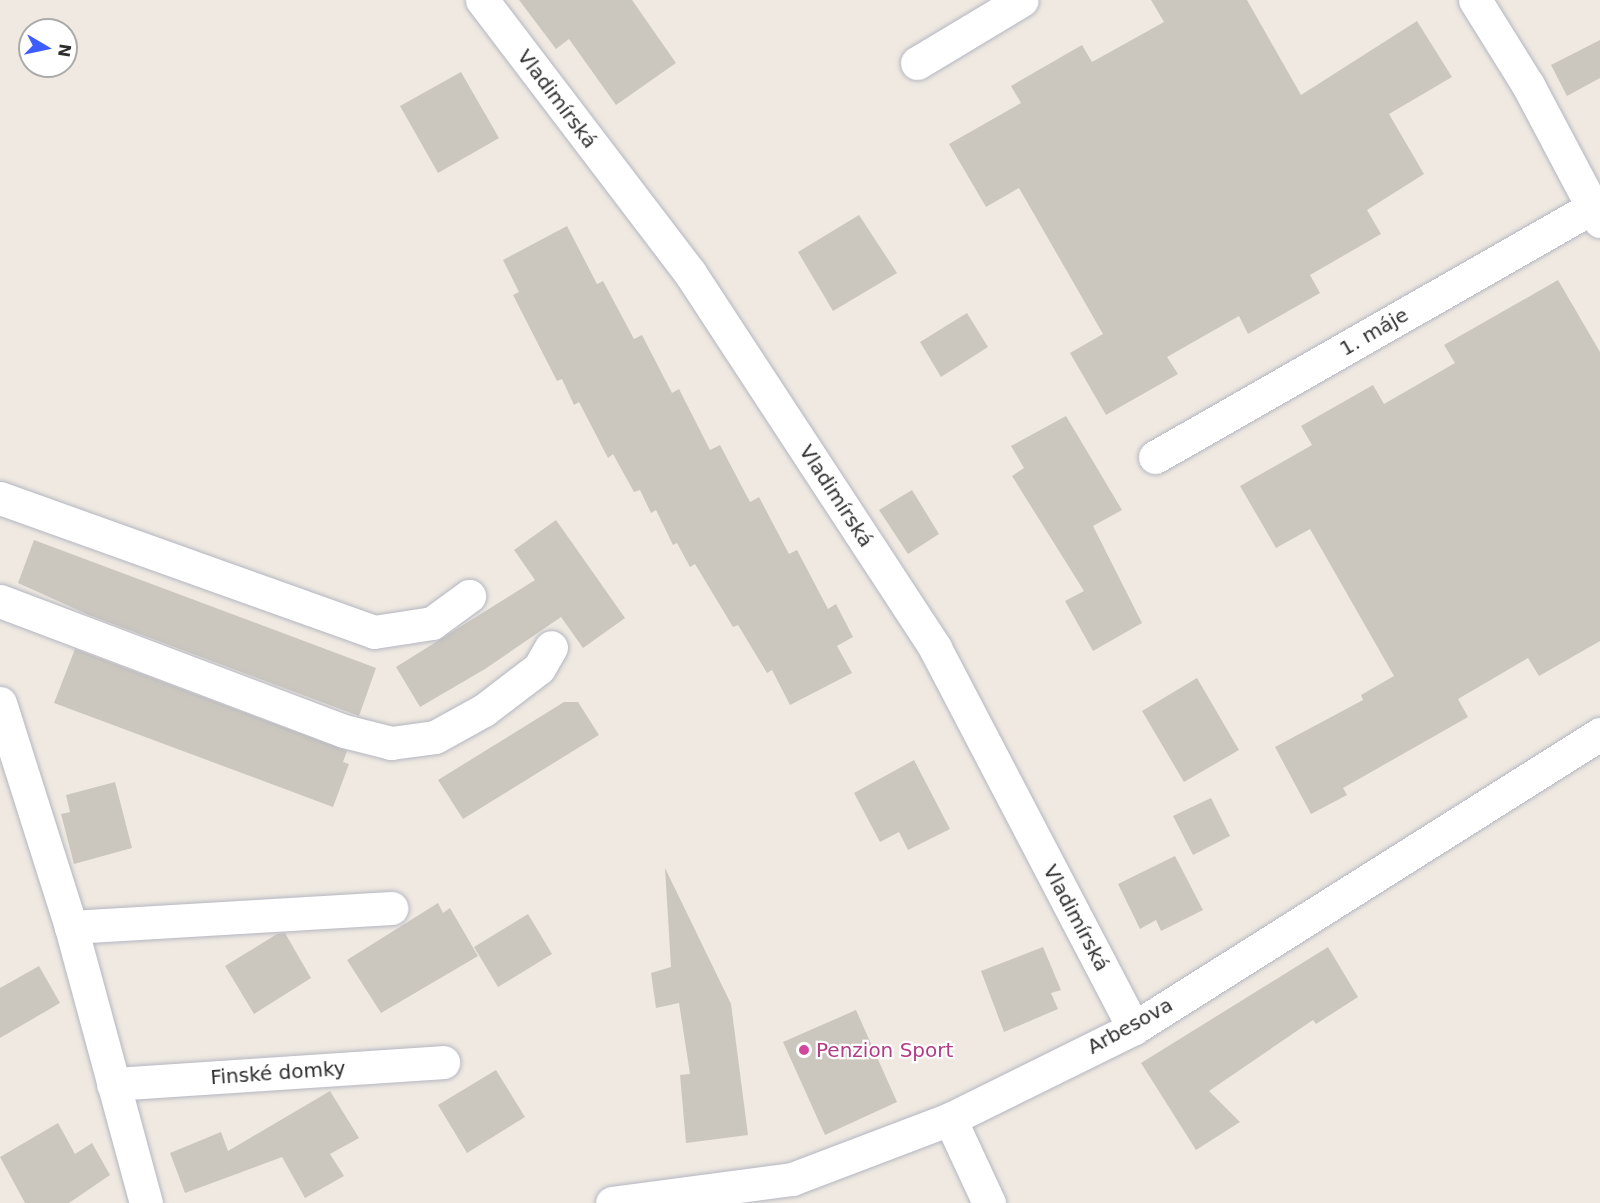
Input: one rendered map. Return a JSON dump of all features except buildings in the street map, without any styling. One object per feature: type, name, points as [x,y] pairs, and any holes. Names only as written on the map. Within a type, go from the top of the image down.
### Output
[{"type":"street","name":"Vladimírská","points":[[482,0],[690,273],[935,648],[1134,1028]]},
{"type":"street","points":[[917,63],[1022,0]]},
{"type":"street","name":"1. máje","points":[[1155,458],[1596,214],[1528,85],[1474,0]]},
{"type":"street","points":[[0,498],[374,632],[432,623],[469,596]]},
{"type":"street","points":[[0,601],[344,731],[391,743],[435,737],[484,710],[539,668],[551,647]]},
{"type":"street","points":[[0,703],[71,927],[146,1203]]},
{"type":"street","name":"Arbesova","points":[[612,1203],[798,1191],[950,1119],[1134,1028],[1600,734]]},
{"type":"street","points":[[71,927],[391,908]]},
{"type":"street","name":"Finské domky","points":[[113,1084],[443,1062]]},
{"type":"street","points":[[950,1119],[989,1203]]},
{"type":"place","name":"Penzion Sport","points":[[804,1050]]}]
